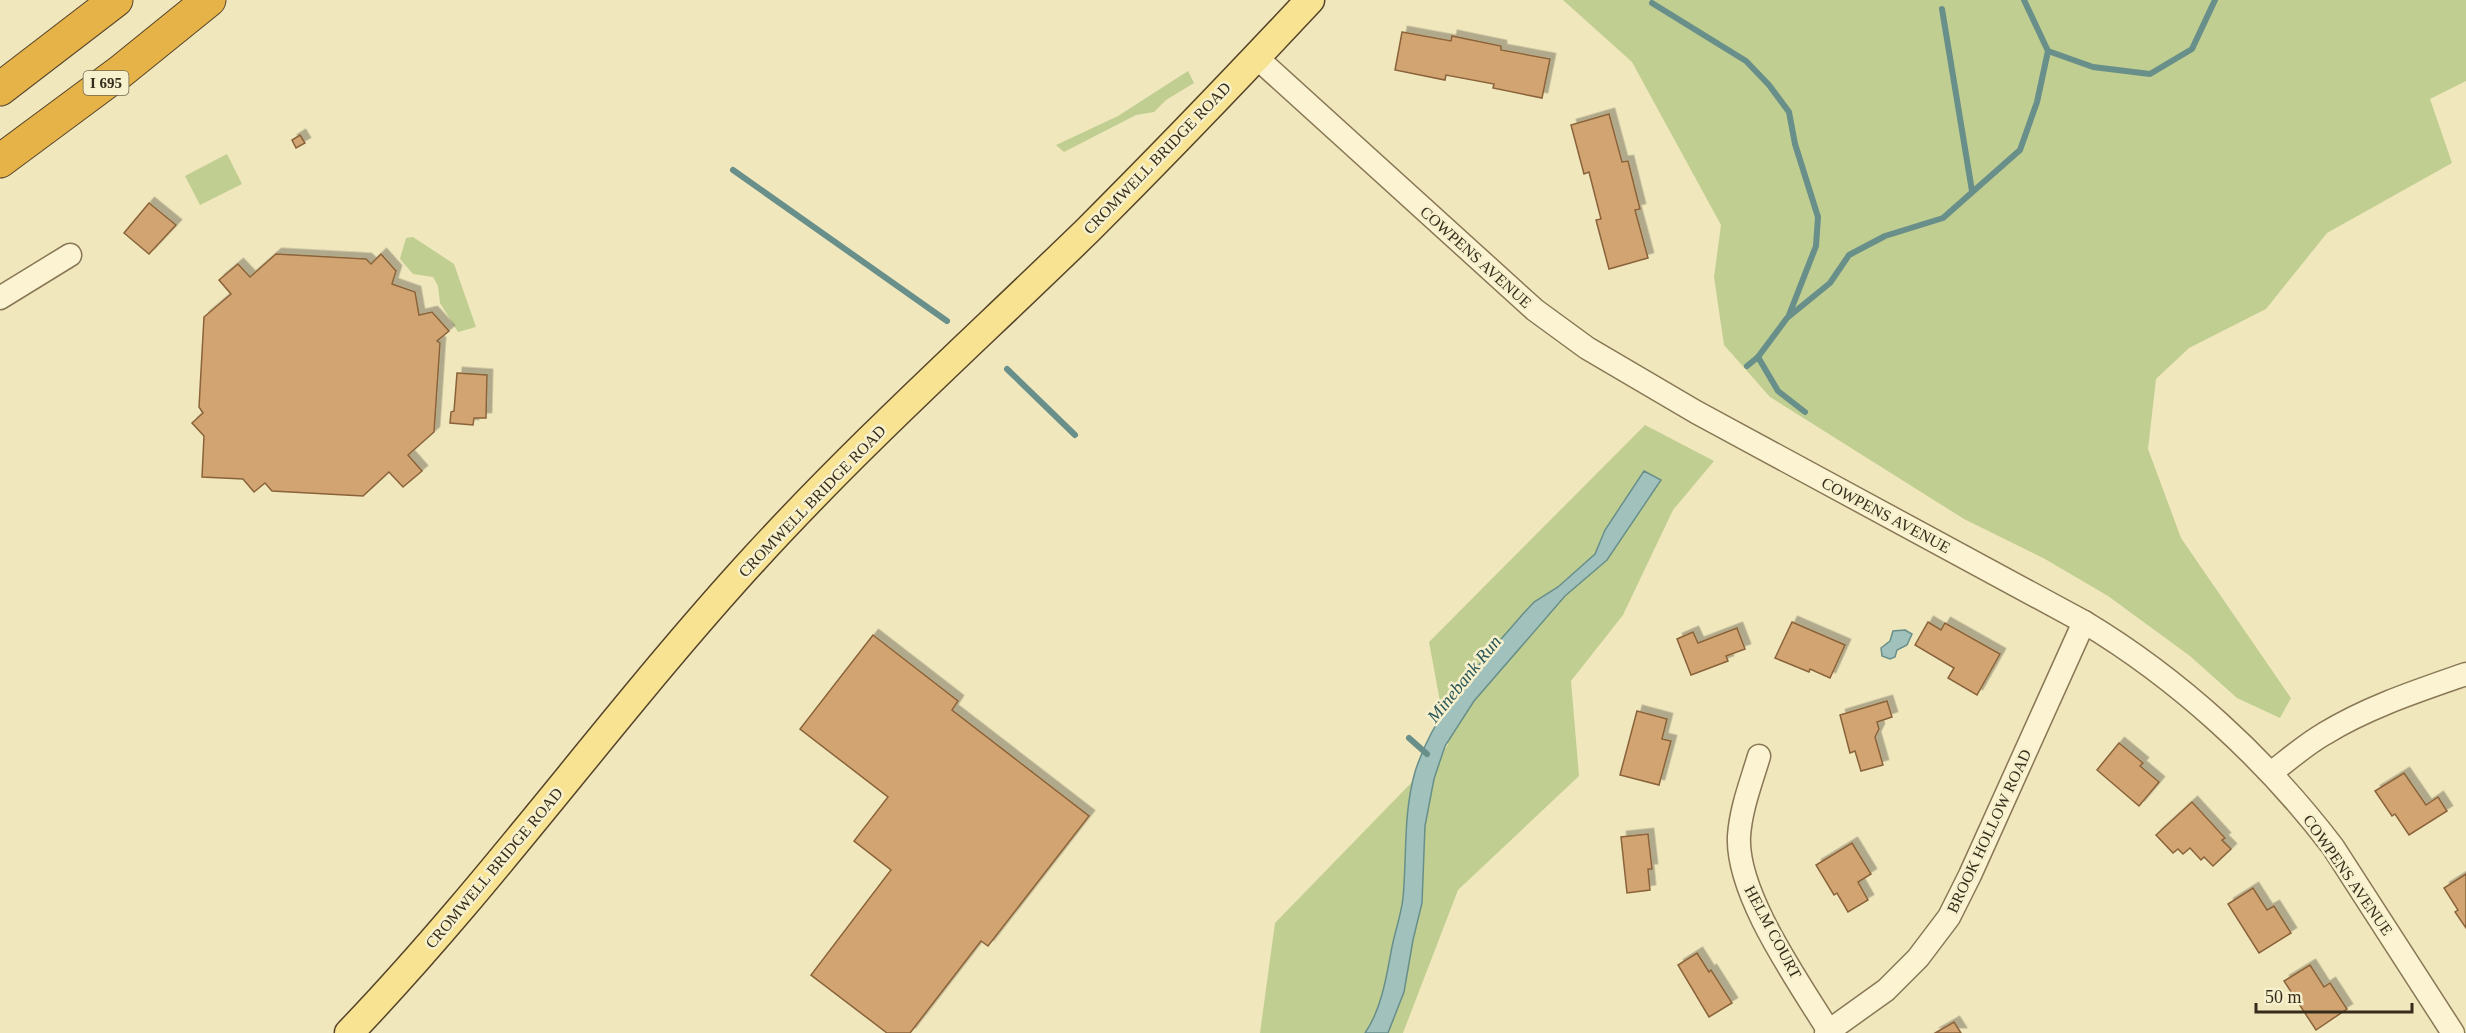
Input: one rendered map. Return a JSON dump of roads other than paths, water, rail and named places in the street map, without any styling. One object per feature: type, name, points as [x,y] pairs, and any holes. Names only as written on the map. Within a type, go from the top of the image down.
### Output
[{"type":"highway","points":[[0,89],[84,26],[114,0]]},
{"type":"highway","name":"I 695","points":[[0,161],[120,72],[209,0]]},
{"type":"main road","name":"CROMWELL BRIDGE ROAD","points":[[348,1033],[449,924],[632,700],[754,558],[837,471],[1090,227],[1310,0]]},
{"type":"street","name":"COWPENS AVENUE","points":[[1256,57],[1527,303],[1587,348],[1696,412],[2084,622],[2153,668],[2271,773],[2333,847],[2453,1033]]},
{"type":"street","points":[[0,298],[70,255]]},
{"type":"street","name":"BROOK HOLLOW ROAD","points":[[1828,1033],[1886,990],[1918,958],[1949,917],[1970,876],[2084,622]]},
{"type":"street","points":[[2271,773],[2322,735],[2354,717],[2393,699],[2466,674]]},
{"type":"street","name":"HELM COURT","points":[[1759,756],[1743,806],[1739,837],[1742,868],[1765,923],[1828,1033]]},
{"type":"water","name":"Minebank Run","points":[[1644,471],[1661,480],[1607,560],[1565,596],[1474,701],[1445,746],[1434,779],[1425,826],[1422,903],[1404,992],[1388,1033],[1365,1033],[1371,1024],[1382,994],[1402,905],[1411,788],[1423,749],[1460,688],[1522,615],[1534,602],[1558,587],[1595,554],[1605,530]]},
{"type":"water","points":[[1905,630],[1912,634],[1907,645],[1897,650],[1895,657],[1890,659],[1882,656],[1881,648],[1890,641],[1893,631]]},
{"type":"waterway","points":[[2024,0],[2048,51]]},
{"type":"waterway","name":"Minebank Run","points":[[1747,366],[1758,357],[1787,318],[1830,283],[1849,255],[1885,236],[1943,218],[2020,150],[2037,102],[2048,51],[2093,67],[2150,74],[2192,49],[2215,0]]},
{"type":"waterway","points":[[1652,3],[1746,61],[1769,85],[1789,112],[1795,144],[1818,217],[1816,246],[1789,315]]},
{"type":"waterway","points":[[1942,9],[1972,191]]},
{"type":"waterway","points":[[733,170],[947,321]]},
{"type":"waterway","points":[[1758,357],[1778,391],[1805,412]]},
{"type":"waterway","points":[[1007,369],[1075,435]]},
{"type":"waterway","points":[[1409,738],[1427,754]]}]
